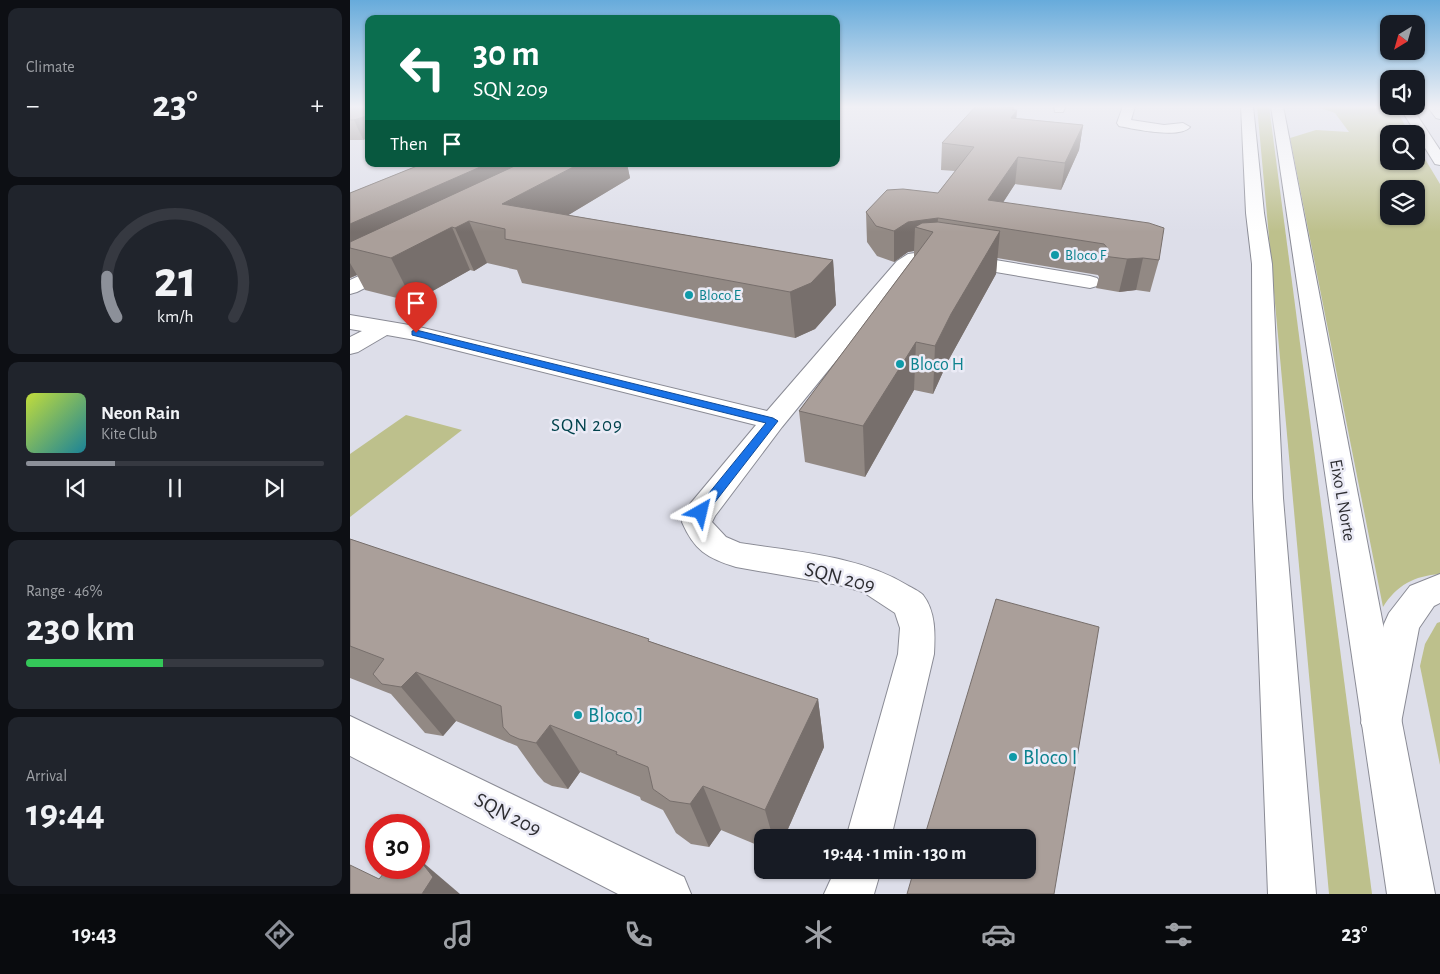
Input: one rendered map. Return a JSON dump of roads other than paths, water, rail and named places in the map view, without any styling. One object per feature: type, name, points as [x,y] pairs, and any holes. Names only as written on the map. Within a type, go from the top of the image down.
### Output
[{"type":"main road","points":[[1250,148],[1255,213],[1262,264],[1268,498],[1292,894]]},
{"type":"main road","name":"Eixo L Norte","points":[[1284,148],[1381,723],[1412,894]]},
{"type":"main road","points":[[1432,148],[1440,161]]},
{"type":"main road","points":[[350,288],[411,256]]},
{"type":"main road","name":"SQN 209","points":[[870,829],[916,654],[918,628],[910,604],[874,582],[840,572],[781,564],[729,552],[715,546],[702,534],[697,522],[701,512],[710,498],[773,421],[904,265],[916,258],[925,256],[952,258],[1090,282]]},
{"type":"main road","points":[[350,322],[384,326],[773,421]]},
{"type":"main road","points":[[350,347],[384,326]]},
{"type":"main road","points":[[1381,723],[1402,624],[1422,596],[1440,588]]},
{"type":"main road","name":"SQN 209","points":[[350,735],[667,894]]},
{"type":"main road","points":[[848,894],[856,879]]},
{"type":"place","name":"Bloco F","points":[[1055,255]]},
{"type":"place","name":"Bloco E","points":[[689,295]]},
{"type":"place","name":"Bloco H","points":[[900,364]]},
{"type":"place","name":"Bloco J","points":[[578,715]]},
{"type":"place","name":"Bloco I","points":[[1013,757]]},
{"type":"district","name":"SQN 209","points":[[587,424]]}]
